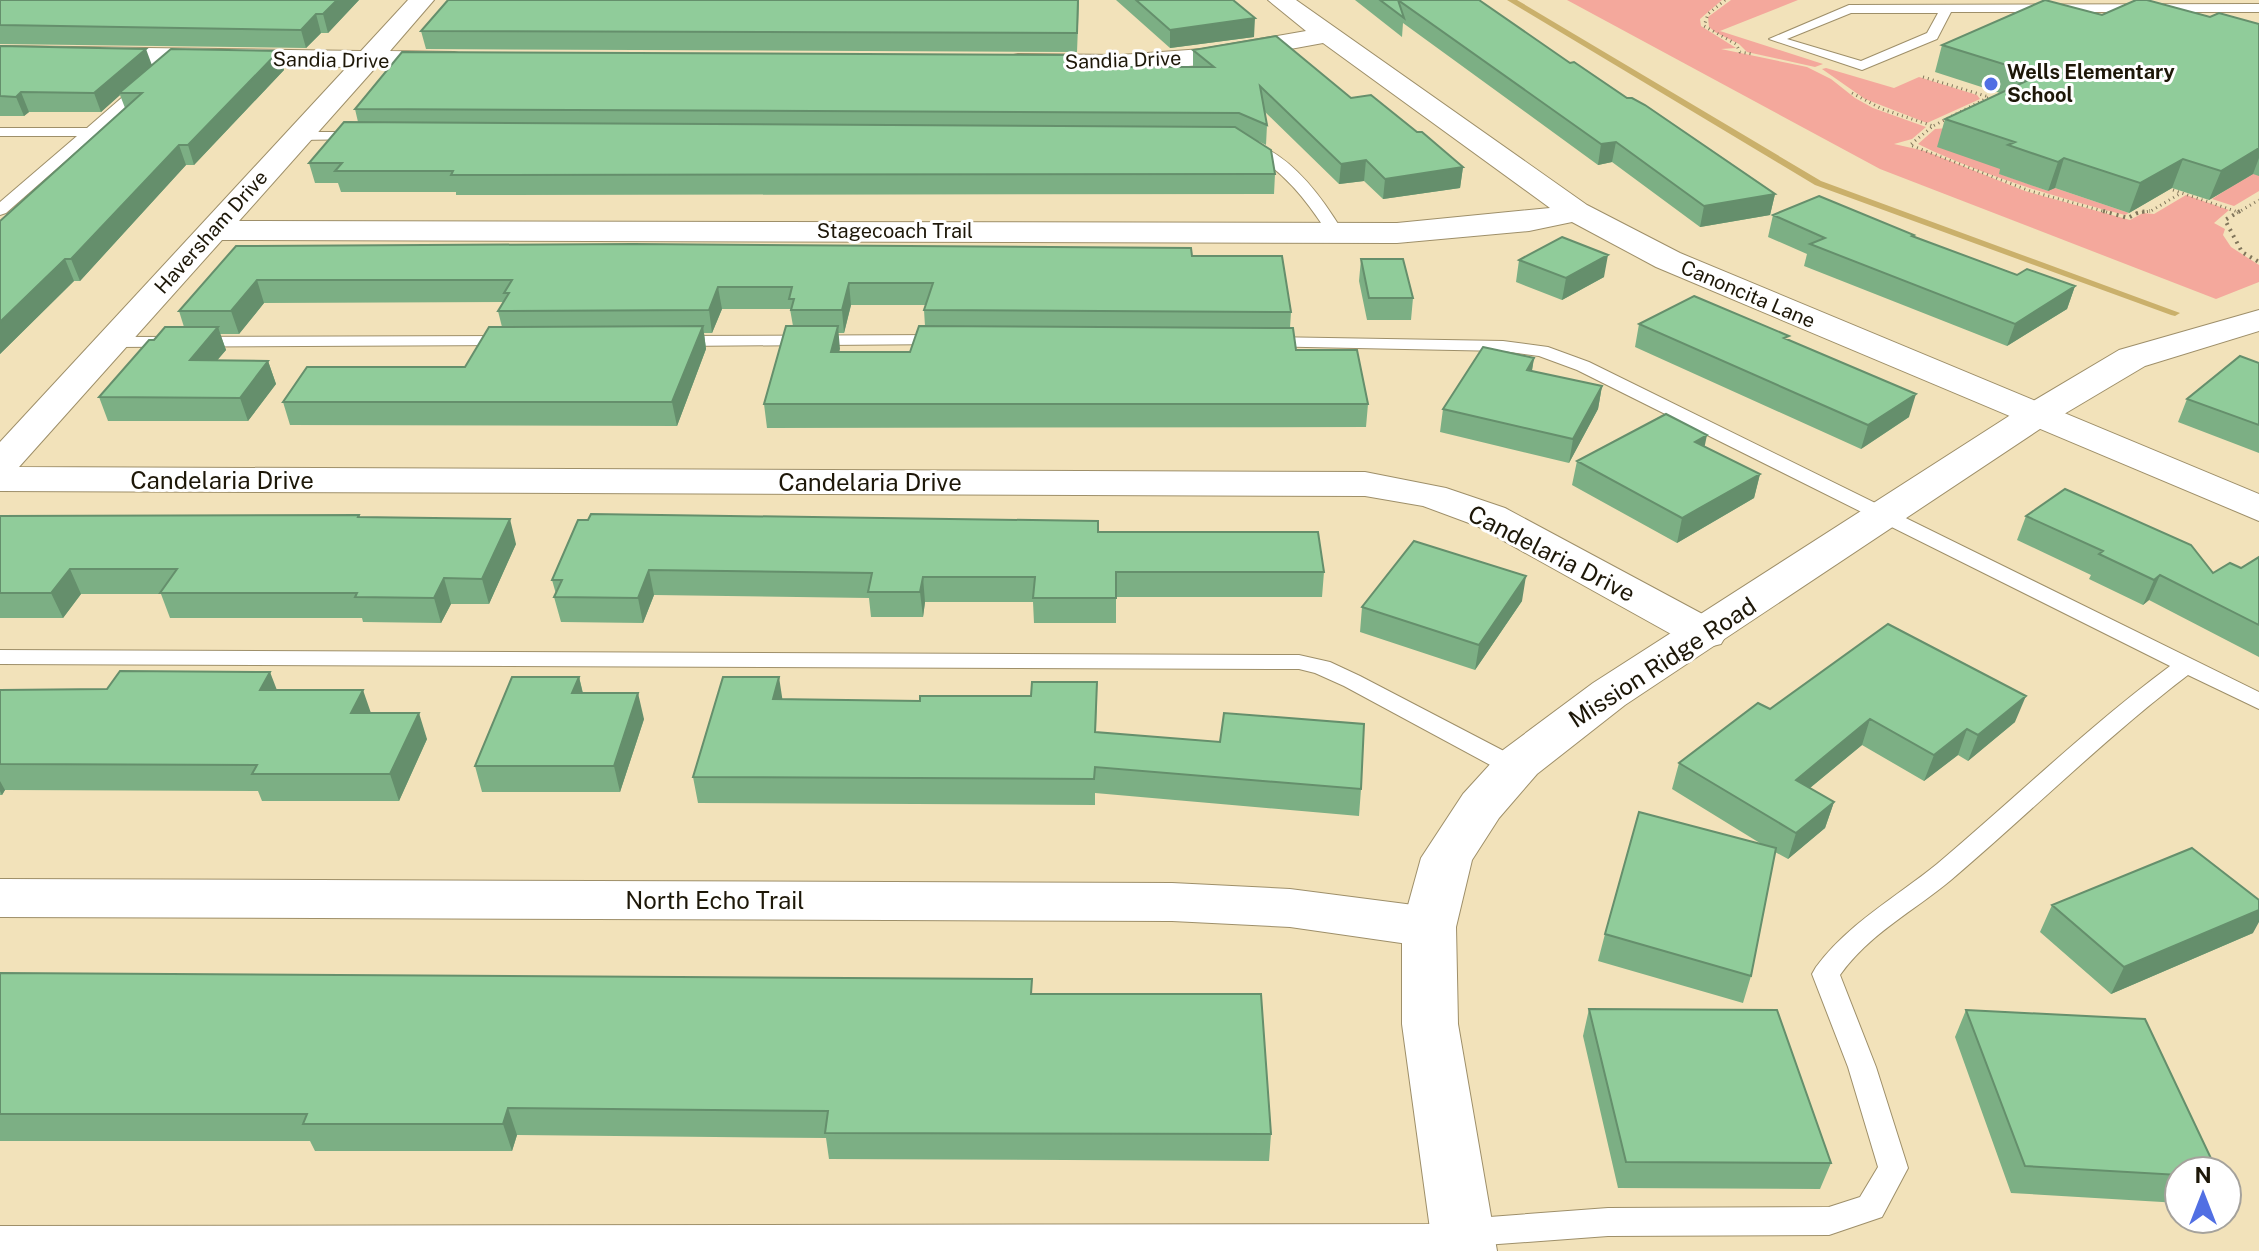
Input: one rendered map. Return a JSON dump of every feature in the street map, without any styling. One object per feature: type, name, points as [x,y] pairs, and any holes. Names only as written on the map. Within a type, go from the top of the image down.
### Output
[{"type":"street","name":"Haversham Drive","points":[[0,465],[422,0]]},
{"type":"street","name":"Canoncita Lane","points":[[1280,0],[1576,212],[1668,260],[2259,509]]},
{"type":"street","name":"Sandia Drive","points":[[995,62],[1164,60],[1244,51],[1331,34]]},
{"type":"street","name":"Sandia Drive","points":[[0,54],[477,60]]},
{"type":"street","name":"Stagecoach Trail","points":[[212,230],[1335,232],[1465,230],[1576,212]]},
{"type":"street","name":"Mission Ridge Road","points":[[1464,1241],[1430,1024],[1429,927],[1447,858],[1481,806],[1514,767],[1597,703],[2036,415],[2132,358],[2259,320]]},
{"type":"street","name":"Candelaria Drive","points":[[0,479],[1365,484],[1432,496],[1491,517],[1705,634]]},
{"type":"street","name":"North Echo Trail","points":[[0,898],[1172,902],[1290,908],[1429,927]]},
{"type":"lane","points":[[1947,8],[1932,36],[1862,66],[1775,39],[1849,9],[1947,8],[2259,8]]},
{"type":"lane","points":[[0,210],[178,57]]},
{"type":"lane","points":[[0,132],[89,132]]},
{"type":"lane","points":[[298,136],[378,136]]},
{"type":"lane","points":[[1238,140],[1264,153],[1318,201],[1335,232]]},
{"type":"lane","points":[[657,341],[959,340]]},
{"type":"lane","points":[[112,342],[532,341]]},
{"type":"lane","points":[[1243,341],[1503,346],[1542,351],[1583,366],[2259,701]]},
{"type":"lane","points":[[0,657],[1299,662],[1322,667],[1352,681],[1514,767]]},
{"type":"lane","points":[[0,1240],[1464,1241],[1608,1222],[1829,1221],[1871,1207],[1893,1168],[1862,1067],[1826,974],[1840,951],[1940,875],[2133,703],[2187,665]]},
{"type":"path","points":[[1725,0],[1709,12],[1704,26],[1736,44],[1740,52],[1754,55]]},
{"type":"path","points":[[1923,77],[1989,97]]},
{"type":"path","points":[[1940,81],[1945,78]]},
{"type":"path","points":[[1849,90],[1882,109],[1933,126]]},
{"type":"path","points":[[1996,94],[1933,126],[1910,145],[2015,186],[2128,218],[2139,212],[2151,211],[2181,193]]},
{"type":"path","points":[[2173,190],[2239,212]]},
{"type":"path","points":[[2259,200],[2225,220],[2242,252],[2259,262]]},
{"type":"shaded area","points":[[1567,0],[1722,0],[1700,19],[1701,26],[1736,48],[1721,49],[1807,67],[1831,79],[1873,108],[1926,127],[1912,139],[1894,144],[1925,151],[2025,191],[2130,220],[2143,213],[2154,214],[2186,195],[2229,210],[2214,223],[2225,229],[2223,235],[2231,247],[2259,265],[2259,282],[2216,299],[1880,169]]},
{"type":"shaded area","points":[[1731,0],[1798,0],[1720,31],[1823,64],[1815,67],[1747,52],[1739,44],[1715,32],[1709,27],[1708,17]]},
{"type":"shaded area","points":[[1822,69],[1894,88],[1919,77],[1977,95],[1980,99],[1927,123],[1865,99]]},
{"type":"shaded area","points":[[1948,128],[2006,171],[2000,174],[2048,191],[2055,188],[2129,213],[2125,215],[2020,185],[1918,144],[1935,129]]},
{"type":"shaded area","points":[[2252,173],[2259,175],[2259,191],[2234,206],[2212,199]]},
{"type":"building","points":[[0,0],[337,0],[323,14],[316,14],[301,30],[0,25]]},
{"type":"building","points":[[448,0],[1078,0],[1077,33],[421,31]]},
{"type":"building","points":[[1136,0],[1233,0],[1255,18],[1170,30]]},
{"type":"building","points":[[1380,0],[1398,0],[1404,18]]},
{"type":"building","points":[[1398,0],[1479,0],[1570,63],[1574,62],[1627,98],[1645,105],[1775,194],[1704,206],[1616,142],[1601,144]]},
{"type":"building","points":[[2045,0],[2102,15],[2136,0],[2147,0],[2210,17],[2219,13],[2259,24],[2259,148],[2221,171],[2183,159],[2140,183],[2064,158],[2058,162],[2008,145],[2015,142],[1945,119],[2039,75],[1942,45]]},
{"type":"building","points":[[1276,36],[1351,98],[1371,95],[1463,167],[1385,179],[1366,160],[1341,164],[1260,86],[1267,125],[1239,113],[355,109],[402,52],[1076,55],[1076,67],[1214,67],[1193,50]]},
{"type":"building","points":[[0,46],[146,49],[94,93],[21,92],[16,97],[0,96]]},
{"type":"building","points":[[171,49],[279,51],[188,145],[179,145],[71,259],[65,259],[0,322],[0,221],[142,93],[119,93]]},
{"type":"building","points":[[344,122],[1235,127],[1271,150],[1275,174],[451,175],[453,171],[335,171],[342,163],[309,163]]},
{"type":"building","points":[[1819,196],[1912,236],[2017,275],[2027,269],[2075,286],[2015,324],[1810,244],[1825,238],[1773,215]]},
{"type":"building","points":[[1562,237],[1608,255],[1566,278],[1519,260]]},
{"type":"building","points":[[633,244],[1191,248],[1192,256],[1282,256],[1291,312],[924,310],[933,283],[849,283],[842,310],[791,310],[794,299],[789,299],[792,287],[718,287],[709,310],[498,311],[509,293],[504,293],[512,280],[257,280],[231,311],[179,311],[236,246]]},
{"type":"building","points":[[1361,259],[1403,259],[1413,298],[1369,298]]},
{"type":"building","points":[[1694,296],[1916,394],[1868,425],[1639,324]]},
{"type":"building","points":[[703,326],[672,402],[283,402],[307,367],[465,367],[489,327]]},
{"type":"building","points":[[786,326],[838,326],[831,352],[910,352],[919,326],[1293,328],[1296,350],[1357,350],[1368,404],[764,404]]},
{"type":"building","points":[[165,327],[218,327],[190,360],[268,361],[240,398],[99,397],[149,340],[154,340]]},
{"type":"building","points":[[1483,347],[1534,358],[1527,370],[1602,386],[1573,439],[1443,409]]},
{"type":"building","points":[[2240,356],[2259,363],[2259,425],[2187,399]]},
{"type":"building","points":[[1666,414],[1707,435],[1695,442],[1760,474],[1682,518],[1577,461]]},
{"type":"building","points":[[2065,489],[2191,545],[2213,573],[2230,563],[2241,568],[2259,557],[2259,625],[2160,575],[2154,580],[2099,554],[2103,551],[2026,516]]},
{"type":"building","points":[[591,514],[1098,521],[1098,532],[1318,532],[1324,572],[1116,572],[1116,598],[1033,598],[1035,577],[923,577],[920,592],[868,592],[872,573],[649,570],[638,598],[554,597],[562,580],[552,580],[578,520],[588,520]]},
{"type":"building","points":[[359,515],[510,519],[482,579],[444,578],[434,598],[355,597],[357,593],[160,593],[177,569],[70,569],[51,593],[0,593],[0,516]]},
{"type":"building","points":[[1414,541],[1526,576],[1479,645],[1362,607]]},
{"type":"building","points":[[1888,624],[2026,696],[1978,735],[1967,729],[1934,755],[1870,719],[1796,780],[1834,802],[1796,833],[1679,763],[1758,703],[1770,709]]},
{"type":"building","points":[[120,671],[270,672],[260,690],[363,690],[351,713],[419,713],[390,774],[252,774],[257,765],[0,764],[0,690],[107,689]]},
{"type":"building","points":[[512,677],[579,677],[572,693],[638,693],[614,766],[475,766]]},
{"type":"building","points":[[723,677],[779,677],[773,699],[920,701],[920,696],[1031,696],[1032,682],[1097,682],[1095,732],[1220,742],[1224,713],[1364,724],[1361,789],[1095,767],[1094,779],[693,777]]},
{"type":"building","points":[[1639,812],[1776,848],[1751,976],[1605,934]]},
{"type":"building","points":[[2192,848],[2259,900],[2259,910],[2124,967],[2052,905]]},
{"type":"building","points":[[0,973],[1032,979],[1031,994],[1261,994],[1271,1134],[825,1133],[828,1111],[508,1108],[503,1124],[303,1124],[307,1114],[0,1114]]},
{"type":"building","points":[[1589,1009],[1777,1010],[1831,1163],[1626,1162]]},
{"type":"building","points":[[1966,1010],[2145,1019],[2209,1155],[2163,1155],[2163,1174],[2025,1166]]},
{"type":"waterway","points":[[1511,0],[1818,183],[2175,313]]},
{"type":"place","name":"Wells Elementary School","points":[[1991,84]]}]
